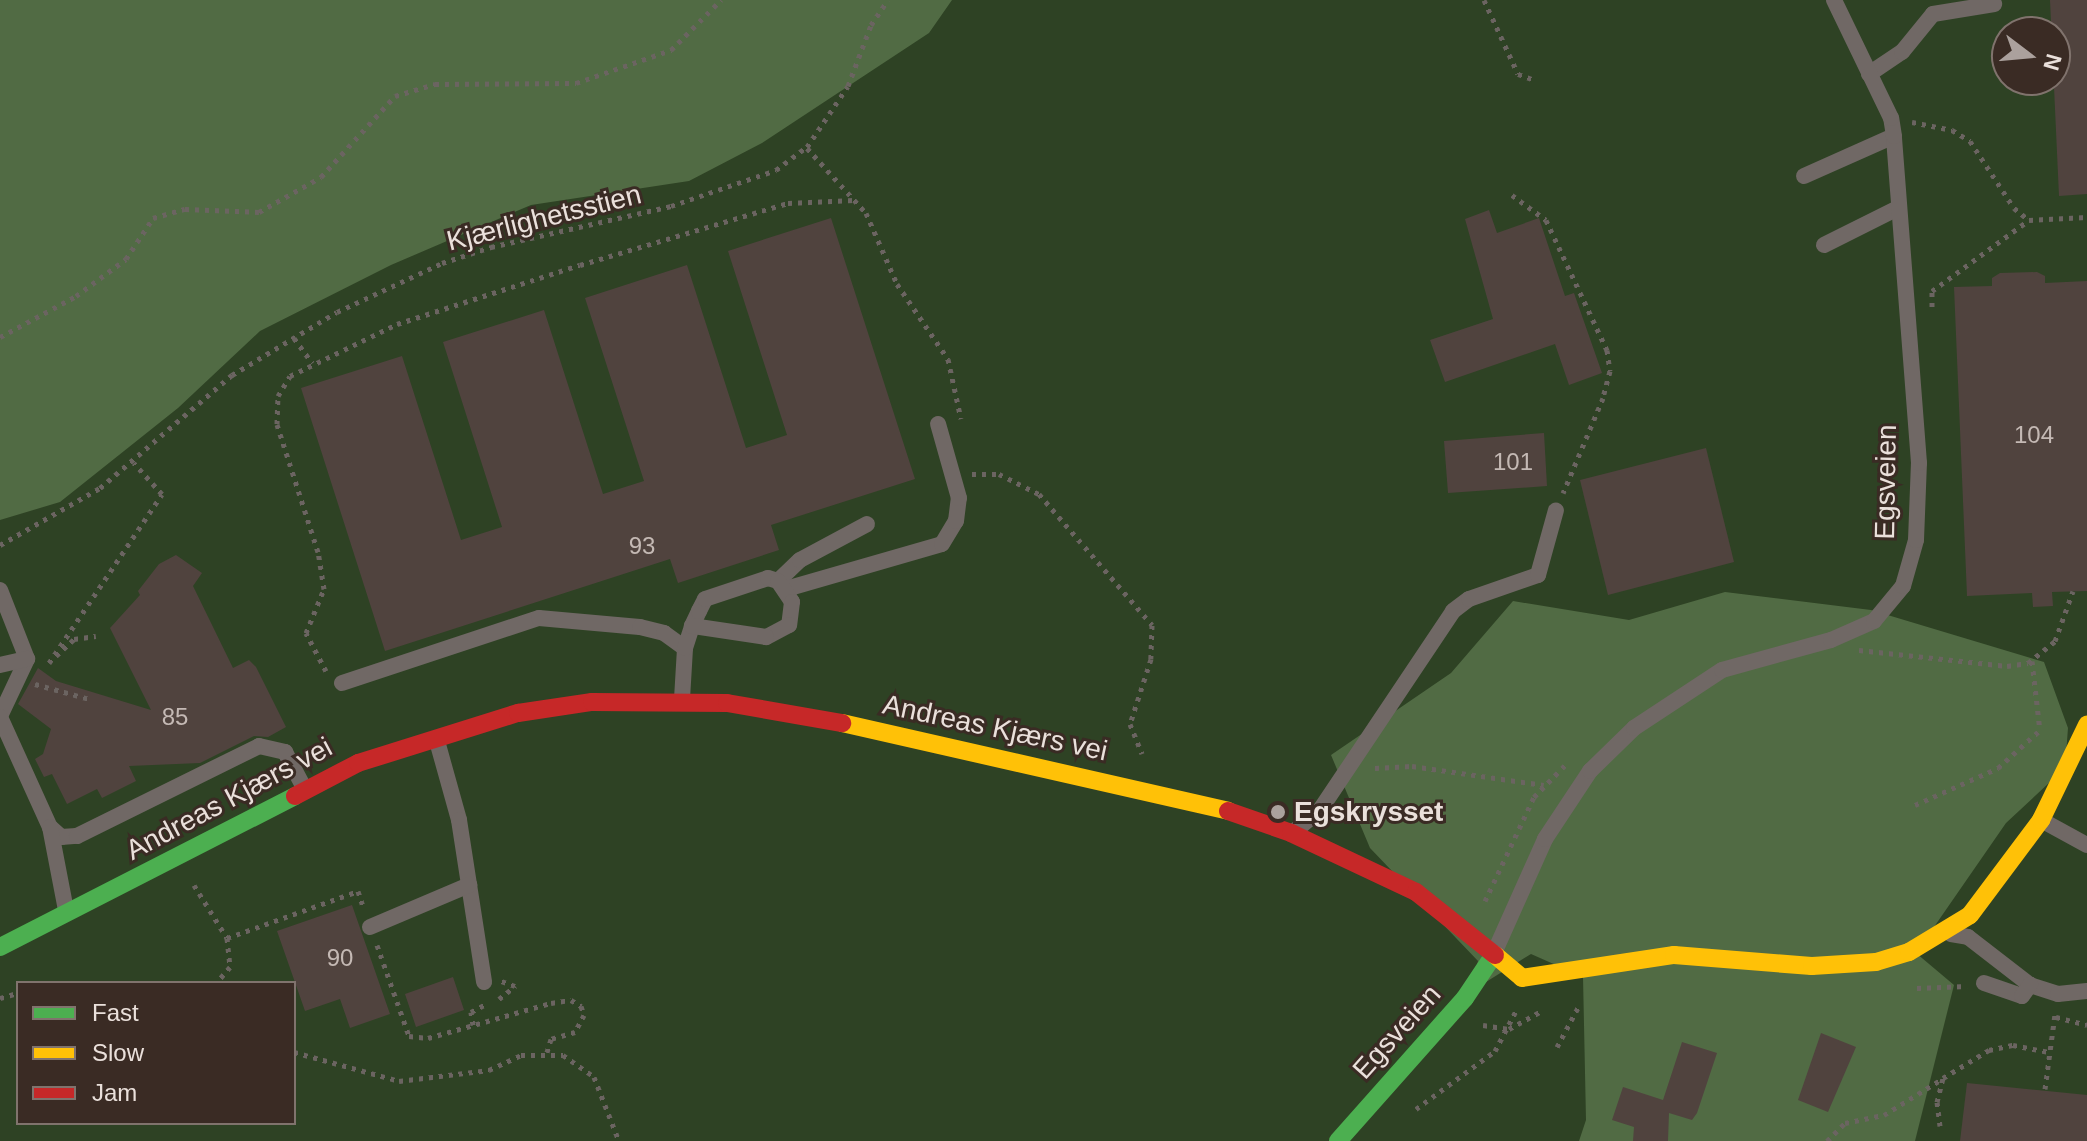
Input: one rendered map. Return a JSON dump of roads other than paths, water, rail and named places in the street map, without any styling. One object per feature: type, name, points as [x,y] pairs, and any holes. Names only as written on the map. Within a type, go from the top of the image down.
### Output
[{"type":"street","name":"Andreas Kjærs vei","points":[[0,947],[176,858],[304,787],[435,736],[556,705],[682,701],[806,715],[1173,795],[1291,833],[1445,910],[1493,956]]},
{"type":"street","points":[[1493,956],[1522,978],[1674,955],[1812,966],[1876,962],[1945,933],[1970,915],[2041,820],[2087,725]]},
{"type":"street","name":"Egsveien","points":[[1338,1141],[1457,1008],[1493,956]]},
{"type":"lane","name":"Egsveien","points":[[1493,956],[1545,839],[1590,771],[1634,728],[1722,670],[1845,634],[1874,621],[1903,586],[1916,540],[1919,463],[1894,136],[1891,118],[1834,0]]},
{"type":"lane","points":[[1869,74],[1902,52],[1933,14],[1994,4]]},
{"type":"lane","points":[[1804,176],[1894,136]]},
{"type":"lane","points":[[1824,245],[1898,208]]},
{"type":"lane","points":[[682,701],[685,648],[705,599],[715,592],[756,580],[782,585],[937,547],[956,521],[956,479],[938,424]]},
{"type":"lane","points":[[1291,833],[1320,810],[1341,774],[1453,611],[1469,599],[1538,575],[1556,510]]},
{"type":"lane","points":[[782,585],[800,560],[867,524]]},
{"type":"lane","points":[[692,626],[760,636],[777,634],[789,625],[792,614],[782,585]]},
{"type":"lane","points":[[0,590],[27,659],[0,716],[50,827],[67,915]]},
{"type":"lane","points":[[342,683],[539,618],[640,627],[664,633],[685,648]]},
{"type":"lane","points":[[0,665],[27,659]]},
{"type":"lane","points":[[435,736],[459,820],[484,982]]},
{"type":"lane","points":[[50,827],[61,837],[77,836],[259,746],[285,752],[304,787]]},
{"type":"lane","points":[[2041,820],[2087,845]]},
{"type":"lane","points":[[370,927],[469,885]]},
{"type":"lane","points":[[1945,933],[1968,937],[2030,985],[2058,994],[2084,994]]},
{"type":"lane","points":[[1984,983],[2022,996],[2030,985]]},
{"type":"place","name":"Egskrysset","points":[[1278,812]]}]
